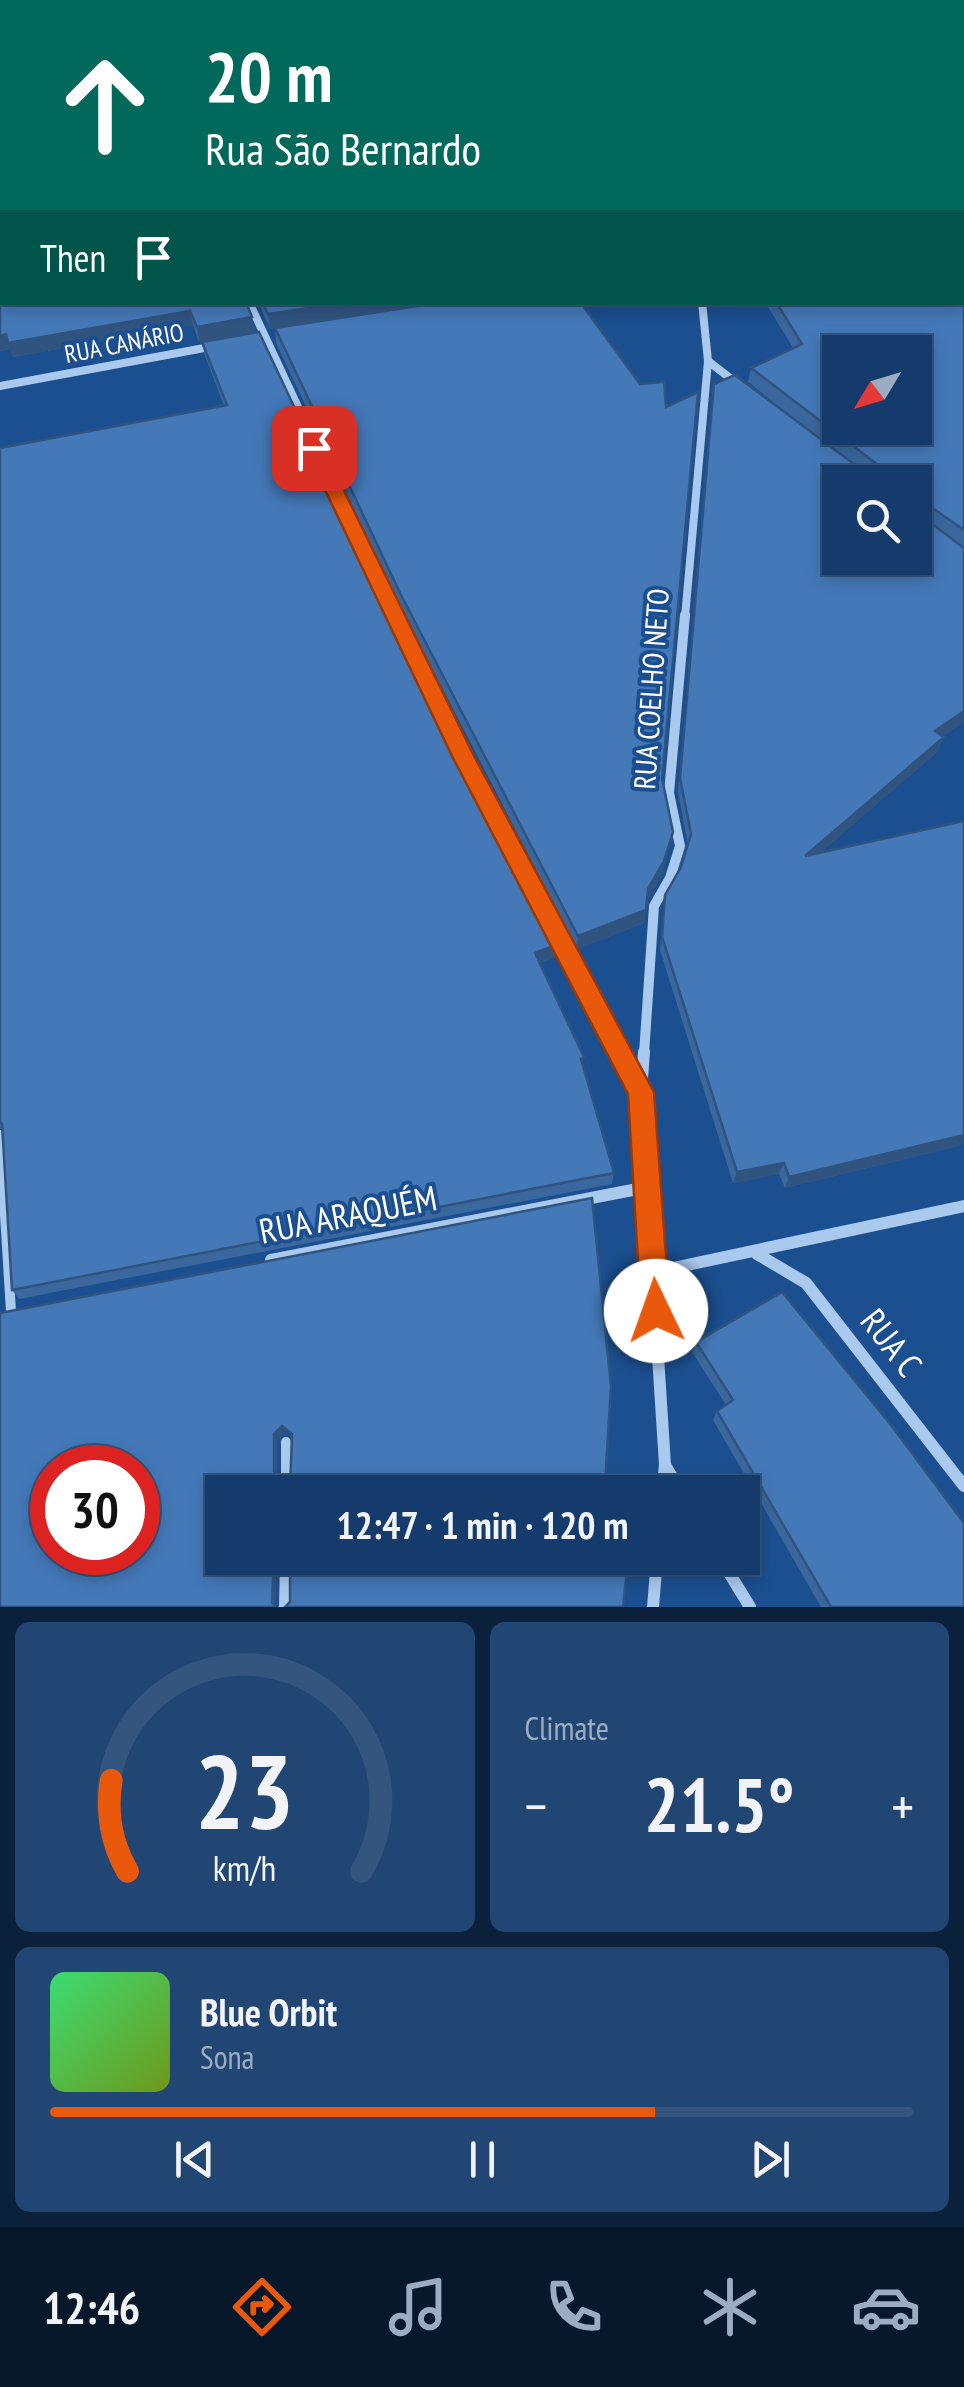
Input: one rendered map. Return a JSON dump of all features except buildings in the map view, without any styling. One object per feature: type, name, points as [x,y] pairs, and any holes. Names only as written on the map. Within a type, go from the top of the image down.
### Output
[{"type":"street","points":[[250,305],[438,705]]},
{"type":"street","name":"RUA COELHO NETO","points":[[664,1475],[641,1092],[654,906],[670,878],[680,846],[668,793],[708,361],[702,305]]},
{"type":"street","points":[[246,340],[284,334]]},
{"type":"street","name":"RUA CANÁRIO","points":[[0,386],[227,344]]},
{"type":"street","points":[[708,361],[751,394]]},
{"type":"street","points":[[543,908],[641,1092]]},
{"type":"street","name":"RUA ARAQUÉM","points":[[262,1262],[648,1187]]},
{"type":"street","points":[[654,1272],[964,1207]]},
{"type":"street","name":"RUA C","points":[[756,1253],[806,1283],[964,1486]]},
{"type":"street","points":[[5,1312],[30,1308]]},
{"type":"street","points":[[665,1464],[672,1475]]},
{"type":"street","points":[[652,1607],[655,1575]]},
{"type":"street","points":[[730,1575],[750,1607]]},
{"type":"lane","points":[[0,1135],[5,1312]]},
{"type":"lane","points":[[286,1442],[286,1475]]},
{"type":"lane","points":[[284,1607],[285,1575]]},
{"type":"route","points":[[314,448],[463,756],[641,1092],[656,1311]]}]
